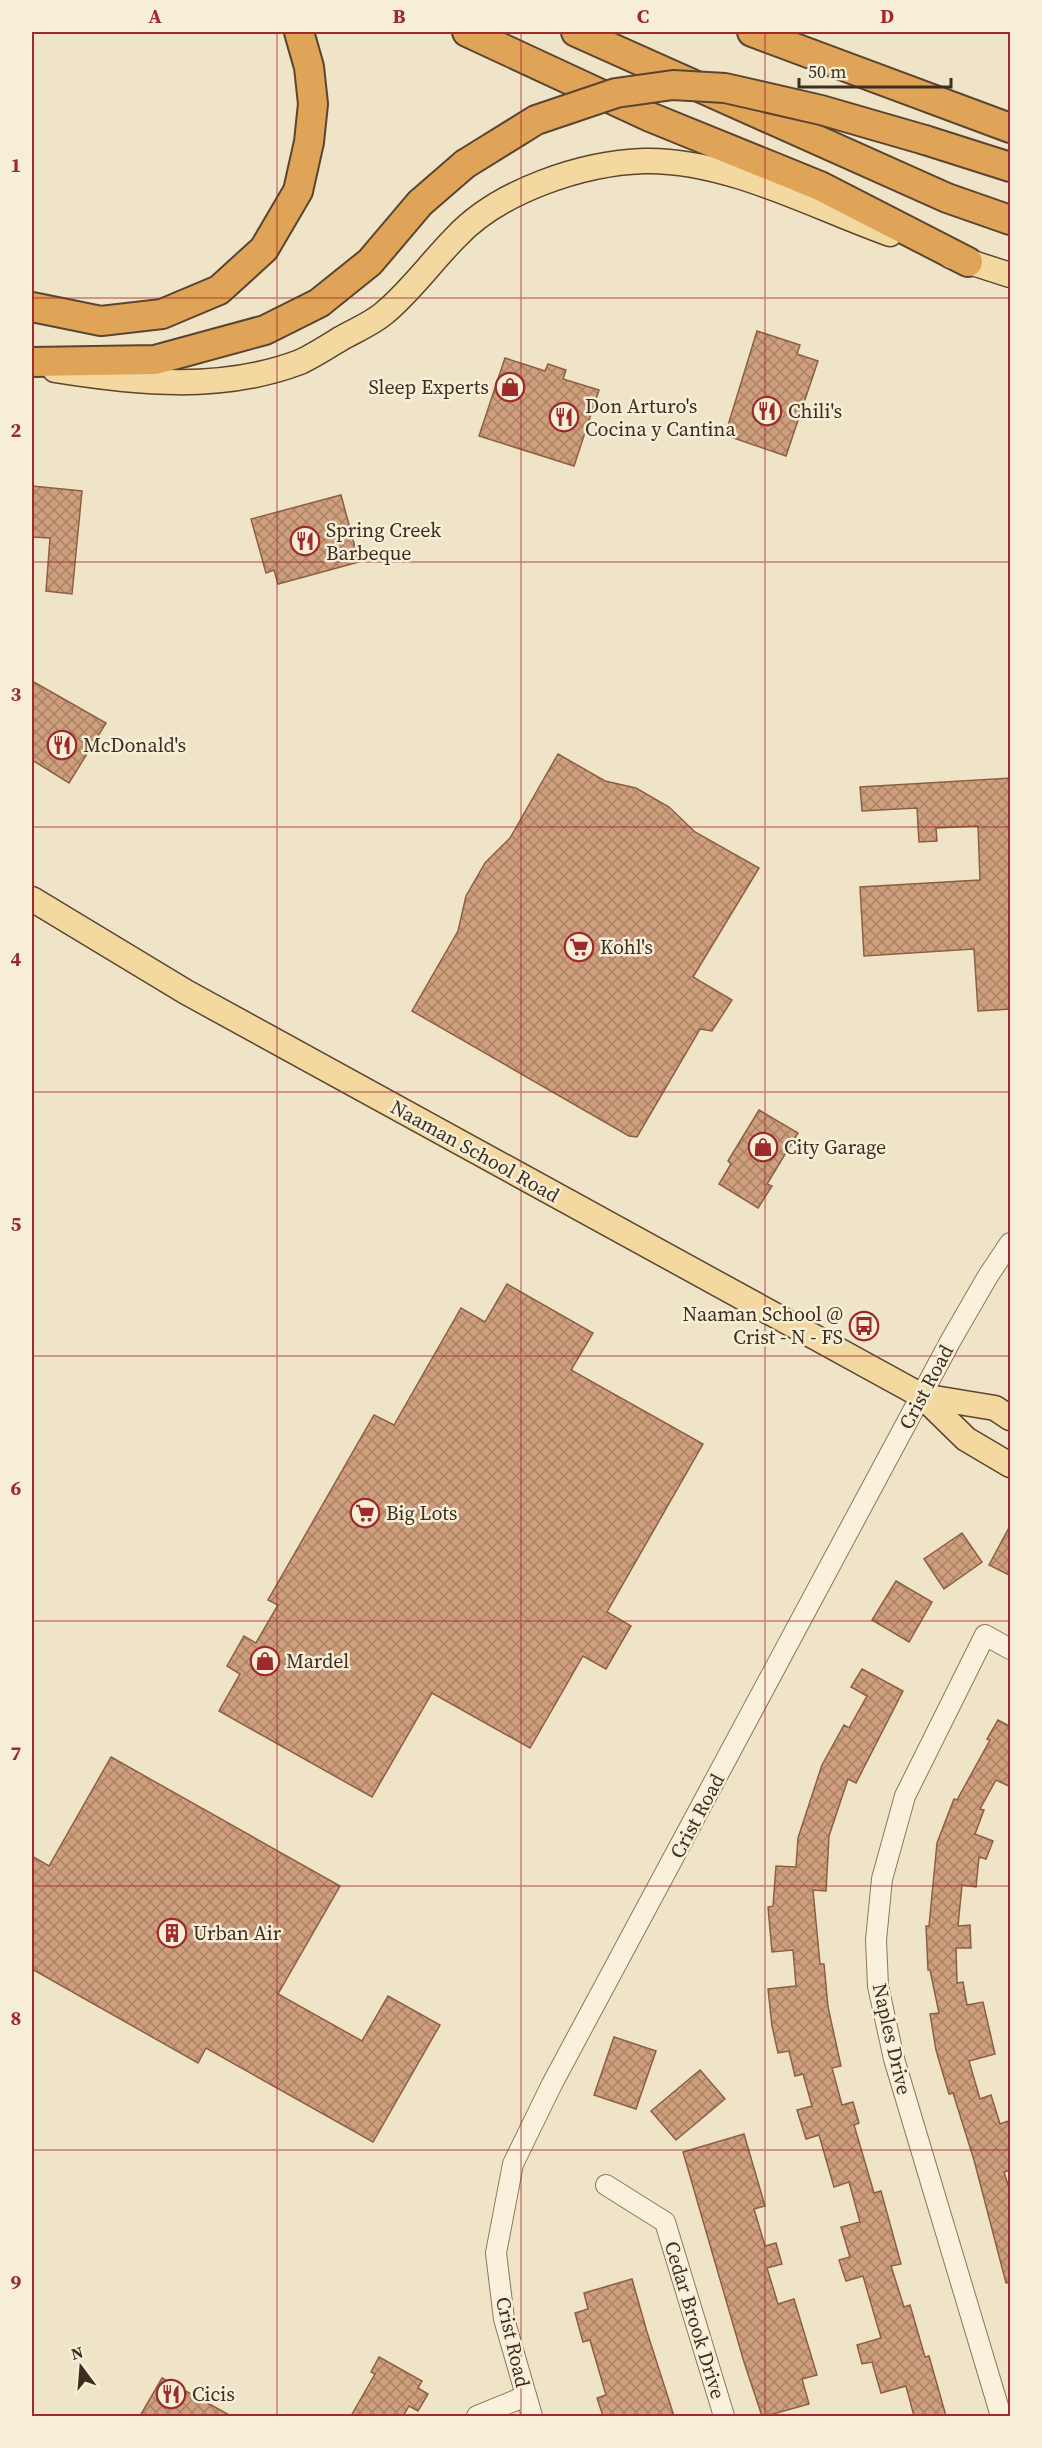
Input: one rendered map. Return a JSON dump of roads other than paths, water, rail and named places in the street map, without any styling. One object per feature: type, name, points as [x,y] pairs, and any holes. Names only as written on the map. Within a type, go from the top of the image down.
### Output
[{"type":"highway","points":[[32,307],[101,321],[162,314],[219,290],[264,249],[298,191],[309,142],[313,104],[309,67],[299,32]]},
{"type":"highway","points":[[467,32],[650,117],[820,186],[968,262]]},
{"type":"highway","points":[[576,32],[947,198],[1011,220]]},
{"type":"highway","points":[[752,32],[1011,128]]},
{"type":"highway","points":[[32,364],[155,360],[265,330],[319,303],[370,262],[420,203],[465,164],[536,120],[616,93],[673,86],[725,88],[821,110],[1011,167]]},
{"type":"main road","points":[[32,364],[102,378],[202,383],[247,378],[301,361],[382,315],[420,278],[457,235],[496,205],[543,182],[600,168],[644,161],[697,166],[768,187],[968,262],[1011,275]]},
{"type":"main road","name":"Naaman School Road","points":[[32,899],[186,992],[922,1395],[966,1439],[1011,1465]]},
{"type":"main road","name":"Naaman School Road","points":[[922,1395],[995,1408],[1011,1418]]},
{"type":"street","name":"Crist Road","points":[[532,2416],[504,2319],[496,2253],[513,2164],[552,2084],[922,1395],[988,1276],[1011,1243]]},
{"type":"street","name":"Naples Drive","points":[[1001,2416],[894,2059],[878,1986],[876,1940],[882,1880],[905,1796],[985,1635],[1011,1649]]},
{"type":"street","name":"Cedar Brook Drive","points":[[606,2185],[665,2222],[724,2416]]},
{"type":"street","points":[[477,2416],[526,2396]]},
{"type":"place","name":"Sleep Experts","points":[[510,387]]},
{"type":"place","name":"Chili's","points":[[767,411]]},
{"type":"place","name":"Don Arturo's Cocina y Cantina","points":[[564,417]]},
{"type":"place","name":"Spring Creek Barbeque","points":[[305,541]]},
{"type":"place","name":"McDonald's","points":[[62,745]]},
{"type":"place","name":"Kohl's","points":[[579,947]]},
{"type":"place","name":"City Garage","points":[[763,1147]]},
{"type":"place","name":"Naaman School @ Crist - N - FS","points":[[864,1326]]},
{"type":"place","name":"Big Lots","points":[[365,1513]]},
{"type":"place","name":"Mardel","points":[[265,1661]]},
{"type":"place","name":"Urban Air","points":[[172,1933]]},
{"type":"place","name":"Cicis","points":[[171,2394]]}]
